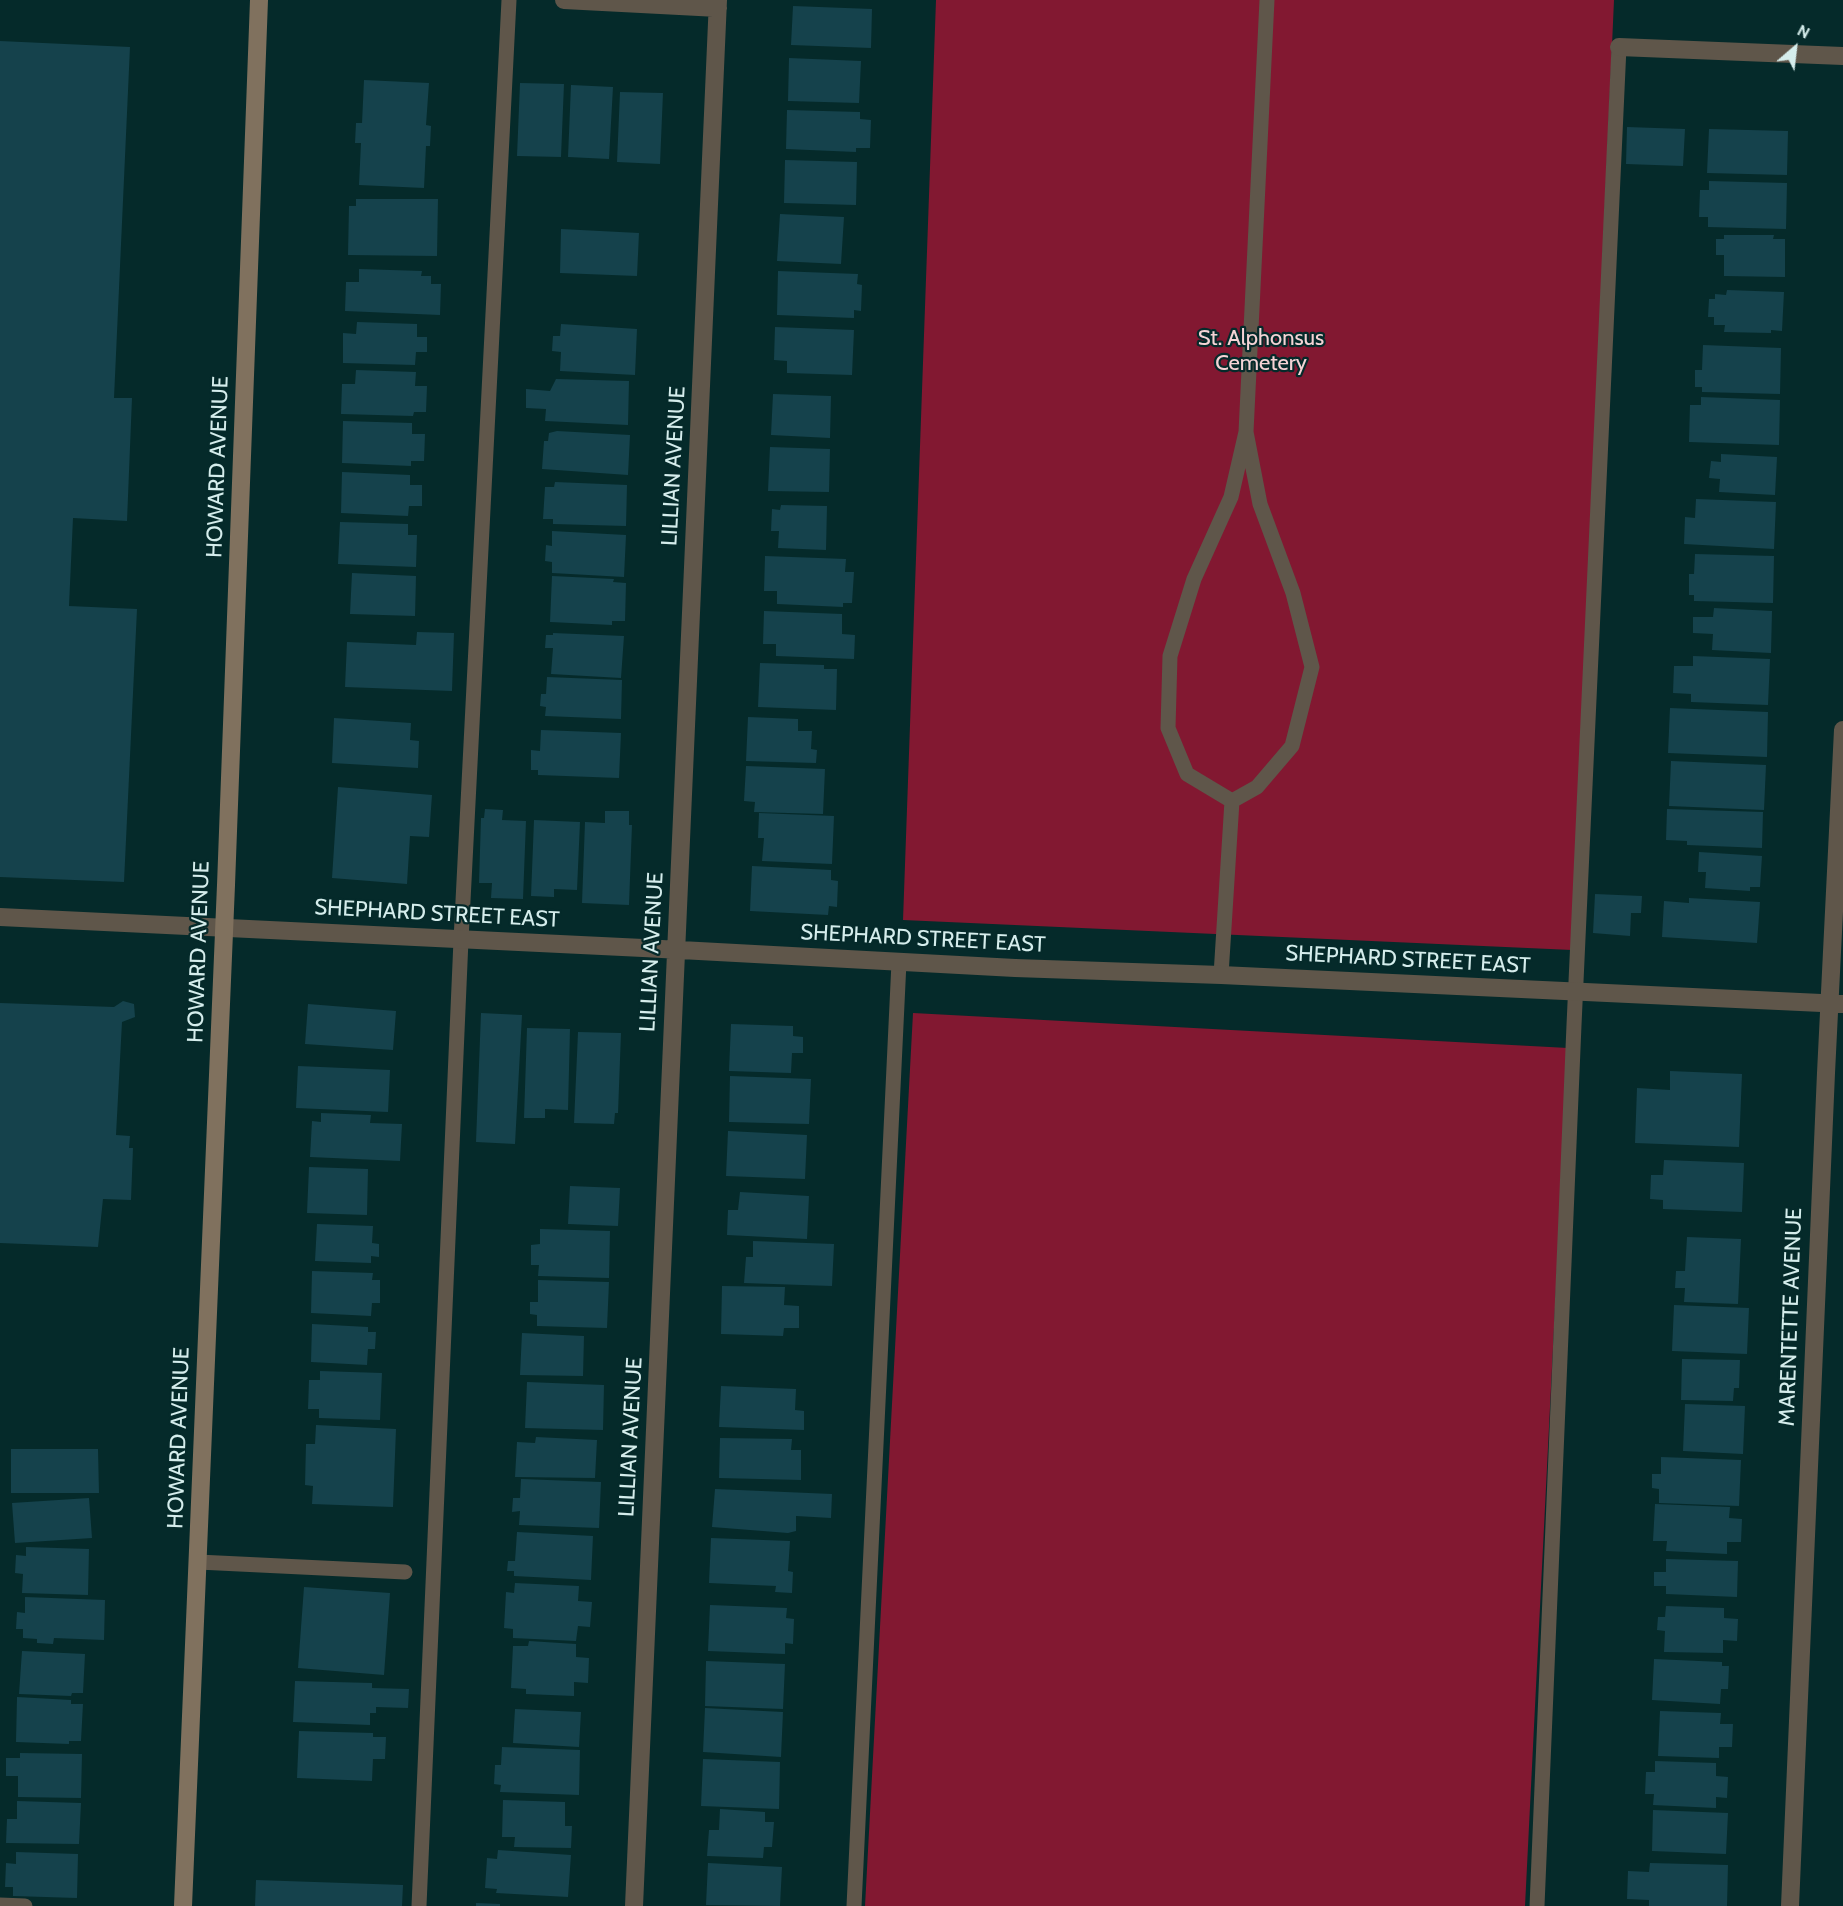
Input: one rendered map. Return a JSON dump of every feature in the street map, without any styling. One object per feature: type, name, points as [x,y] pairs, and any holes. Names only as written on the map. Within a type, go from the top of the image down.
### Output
[{"type":"main road","name":"HOWARD AVENUE","points":[[183,1906],[224,928],[259,0]]},
{"type":"street","points":[[564,0],[718,4]]},
{"type":"street","name":"LILLIAN AVENUE","points":[[634,1906],[718,4]]},
{"type":"street","points":[[1620,47],[1843,56]]},
{"type":"street","name":"MARENTETTE AVENUE","points":[[1790,1906],[1836,1004],[1843,730]]},
{"type":"street","name":"SHEPHARD STREET EAST","points":[[0,917],[676,949],[898,962],[1836,1004]]},
{"type":"lane","points":[[419,1906],[461,940],[509,0]]},
{"type":"lane","points":[[1232,801],[1187,774],[1168,728],[1170,656],[1194,579],[1231,497],[1246,432],[1267,0]]},
{"type":"lane","points":[[1537,1906],[1576,992],[1620,47]]},
{"type":"lane","points":[[1232,801],[1257,787],[1292,747],[1311,667],[1293,593],[1260,504],[1246,432]]},
{"type":"lane","points":[[1221,975],[1232,801]]},
{"type":"lane","points":[[855,1906],[898,962]]},
{"type":"lane","points":[[198,1562],[405,1572]]},
{"type":"lane","points":[[0,1905],[25,1906]]},
{"type":"green space","name":"St. Alphonsus Cemetery","points":[[936,0],[1614,0],[1572,950],[903,920]]},
{"type":"green space","points":[[913,1013],[1568,1048],[1525,1906],[865,1906]]},
{"type":"building","points":[[793,6],[872,9],[871,48],[791,45]]},
{"type":"building","points":[[0,41],[130,47],[114,398],[132,398],[127,521],[73,518],[69,606],[137,609],[124,882],[0,877]]},
{"type":"building","points":[[789,58],[861,61],[859,103],[788,101]]},
{"type":"building","points":[[364,80],[429,83],[426,125],[431,126],[430,146],[426,146],[424,188],[359,185],[361,143],[355,143],[356,123],[362,123]]},
{"type":"building","points":[[520,83],[564,84],[561,157],[517,156]]},
{"type":"building","points":[[571,85],[613,87],[609,159],[568,157]]},
{"type":"building","points":[[620,92],[663,93],[660,164],[617,162]]},
{"type":"building","points":[[787,110],[860,112],[860,119],[871,120],[870,148],[856,148],[856,152],[786,149]]},
{"type":"building","points":[[1627,127],[1685,129],[1683,166],[1626,164]]},
{"type":"building","points":[[1709,129],[1788,131],[1787,175],[1707,173]]},
{"type":"building","points":[[785,160],[857,162],[856,205],[784,203]]},
{"type":"building","points":[[1709,181],[1787,183],[1786,229],[1708,227],[1708,217],[1699,217],[1700,190],[1709,190]]},
{"type":"building","points":[[356,199],[438,199],[437,256],[348,255],[349,206],[356,206]]},
{"type":"building","points":[[780,214],[844,217],[841,264],[777,261]]},
{"type":"building","points":[[561,229],[639,233],[637,276],[560,273]]},
{"type":"building","points":[[1724,235],[1774,235],[1773,239],[1785,239],[1785,277],[1724,276],[1724,255],[1716,255],[1716,239],[1724,239]]},
{"type":"building","points":[[359,269],[422,271],[421,276],[431,276],[431,284],[441,284],[440,315],[345,311],[346,282],[359,282]]},
{"type":"building","points":[[778,271],[858,274],[857,284],[862,285],[861,311],[854,310],[854,318],[777,315]]},
{"type":"building","points":[[1727,290],[1784,292],[1782,331],[1771,330],[1771,333],[1724,332],[1725,325],[1714,325],[1714,317],[1708,317],[1709,299],[1715,299],[1715,294],[1726,295]]},
{"type":"building","points":[[357,322],[417,324],[417,337],[427,337],[427,352],[416,352],[415,365],[343,363],[343,333],[356,334]]},
{"type":"building","points":[[561,324],[637,329],[635,375],[560,371],[561,352],[552,351],[553,336],[560,336]]},
{"type":"building","points":[[775,327],[854,330],[852,375],[787,373],[787,361],[774,360]]},
{"type":"building","points":[[1703,345],[1781,348],[1780,394],[1702,392],[1702,387],[1695,387],[1695,370],[1702,370]]},
{"type":"building","points":[[356,370],[416,372],[415,386],[427,386],[426,412],[414,412],[413,416],[341,414],[342,384],[355,384]]},
{"type":"building","points":[[556,379],[629,381],[628,425],[545,421],[546,409],[526,408],[526,389],[550,391]]},
{"type":"building","points":[[773,394],[831,396],[830,438],[771,435]]},
{"type":"building","points":[[1701,397],[1780,400],[1779,445],[1689,442],[1690,405],[1701,405]]},
{"type":"building","points":[[343,421],[412,423],[412,434],[425,434],[424,461],[411,461],[411,466],[342,463]]},
{"type":"building","points":[[557,431],[630,435],[628,475],[542,469],[544,441],[548,441],[549,433]]},
{"type":"building","points":[[770,447],[830,449],[829,492],[768,491]]},
{"type":"building","points":[[1721,454],[1777,457],[1775,495],[1719,492],[1720,479],[1709,478],[1711,461],[1721,462]]},
{"type":"building","points":[[342,472],[410,475],[410,485],[422,485],[422,506],[409,506],[408,516],[341,513]]},
{"type":"building","points":[[555,482],[627,485],[626,526],[553,524],[553,519],[543,519],[545,487],[554,487]]},
{"type":"building","points":[[1696,499],[1776,502],[1774,549],[1684,544],[1685,517],[1695,518]]},
{"type":"building","points":[[781,505],[827,506],[826,550],[778,548],[779,531],[771,531],[772,509],[780,510]]},
{"type":"building","points":[[340,522],[408,524],[408,535],[417,535],[416,567],[338,564]]},
{"type":"building","points":[[552,531],[626,535],[624,577],[552,573],[552,562],[545,561],[546,545],[552,546]]},
{"type":"building","points":[[1695,554],[1774,556],[1773,603],[1694,601],[1694,595],[1689,595],[1689,574],[1694,574]]},
{"type":"building","points":[[765,556],[846,559],[845,572],[854,572],[852,603],[843,603],[843,607],[777,604],[777,591],[764,591]]},
{"type":"building","points":[[352,573],[416,576],[415,616],[350,614]]},
{"type":"building","points":[[552,576],[614,579],[613,582],[626,583],[625,621],[612,621],[612,625],[550,622]]},
{"type":"building","points":[[1714,608],[1772,611],[1771,653],[1712,650],[1713,634],[1693,633],[1693,617],[1713,617]]},
{"type":"building","points":[[764,611],[842,614],[842,634],[855,635],[854,659],[776,656],[776,644],[763,644]]},
{"type":"building","points":[[417,632],[454,633],[452,691],[345,687],[347,642],[416,645]]},
{"type":"building","points":[[553,633],[624,636],[621,678],[551,674],[553,648],[545,648],[546,635],[553,635]]},
{"type":"building","points":[[1693,656],[1770,659],[1768,705],[1691,702],[1691,694],[1673,693],[1674,666],[1693,666]]},
{"type":"building","points":[[760,663],[824,665],[824,669],[837,669],[836,710],[758,707]]},
{"type":"building","points":[[547,677],[622,680],[621,719],[545,716],[546,707],[540,706],[541,694],[546,694]]},
{"type":"building","points":[[1670,708],[1768,712],[1767,757],[1668,753]]},
{"type":"building","points":[[748,717],[798,719],[798,731],[812,731],[811,749],[817,750],[816,763],[746,761]]},
{"type":"building","points":[[334,718],[411,723],[410,740],[419,741],[418,768],[332,763]]},
{"type":"building","points":[[541,730],[621,733],[619,778],[538,775],[538,770],[531,770],[531,750],[540,751]]},
{"type":"building","points":[[1671,761],[1766,765],[1764,810],[1669,806]]},
{"type":"building","points":[[746,766],[825,769],[823,814],[754,812],[755,802],[744,801]]},
{"type":"building","points":[[338,787],[432,795],[429,837],[410,836],[407,884],[332,878]]},
{"type":"building","points":[[485,809],[503,810],[502,820],[526,821],[523,899],[491,898],[492,883],[479,883],[481,818],[484,818]]},
{"type":"building","points":[[1667,809],[1763,812],[1762,848],[1687,845],[1687,841],[1666,840]]},
{"type":"building","points":[[605,811],[629,811],[629,825],[632,825],[629,905],[582,903],[585,822],[605,823]]},
{"type":"building","points":[[759,813],[834,816],[832,864],[762,861],[764,838],[758,838]]},
{"type":"building","points":[[534,820],[580,822],[577,890],[554,889],[554,897],[531,896]]},
{"type":"building","points":[[1699,852],[1762,856],[1760,887],[1750,887],[1750,891],[1705,888],[1706,872],[1698,872]]},
{"type":"building","points":[[752,866],[831,870],[831,880],[838,881],[837,907],[829,906],[828,915],[750,911]]},
{"type":"building","points":[[1595,894],[1642,896],[1641,913],[1631,913],[1630,936],[1593,933]]},
{"type":"building","points":[[1689,898],[1760,902],[1757,943],[1662,937],[1664,901],[1689,903]]},
{"type":"building","points":[[123,1001],[134,1004],[135,1017],[122,1022],[116,1135],[130,1136],[129,1148],[133,1148],[131,1200],[103,1199],[98,1247],[0,1243],[0,1003],[114,1007]]},
{"type":"building","points":[[308,1004],[396,1011],[393,1050],[305,1044]]},
{"type":"building","points":[[481,1013],[522,1015],[515,1144],[476,1142]]},
{"type":"building","points":[[731,1024],[793,1026],[793,1036],[803,1037],[803,1053],[792,1053],[791,1073],[729,1071]]},
{"type":"building","points":[[527,1028],[570,1029],[568,1110],[545,1109],[545,1118],[524,1118]]},
{"type":"building","points":[[578,1032],[621,1033],[618,1113],[615,1113],[614,1124],[574,1123]]},
{"type":"building","points":[[298,1066],[390,1070],[388,1112],[296,1108]]},
{"type":"building","points":[[1670,1071],[1742,1074],[1739,1147],[1635,1143],[1637,1088],[1670,1090]]},
{"type":"building","points":[[730,1076],[811,1079],[809,1124],[729,1122]]},
{"type":"building","points":[[321,1113],[371,1115],[370,1123],[402,1124],[400,1161],[310,1157],[312,1121],[321,1122]]},
{"type":"building","points":[[728,1131],[807,1135],[805,1179],[726,1176]]},
{"type":"building","points":[[1664,1160],[1744,1163],[1742,1212],[1663,1209],[1663,1200],[1650,1199],[1651,1175],[1663,1175]]},
{"type":"building","points":[[309,1167],[368,1169],[367,1215],[307,1213]]},
{"type":"building","points":[[570,1186],[620,1188],[618,1226],[568,1224]]},
{"type":"building","points":[[740,1192],[809,1196],[807,1239],[727,1235],[728,1210],[738,1210]]},
{"type":"building","points":[[317,1224],[373,1226],[372,1243],[379,1244],[379,1257],[371,1256],[371,1263],[315,1261]]},
{"type":"building","points":[[540,1229],[610,1231],[609,1278],[538,1276],[539,1265],[531,1265],[531,1245],[540,1244]]},
{"type":"building","points":[[1687,1237],[1741,1239],[1738,1304],[1684,1302],[1685,1288],[1675,1288],[1676,1271],[1685,1271]]},
{"type":"building","points":[[753,1241],[834,1244],[832,1286],[744,1283],[746,1257],[753,1257]]},
{"type":"building","points":[[312,1271],[373,1273],[372,1280],[380,1280],[380,1303],[372,1303],[371,1316],[311,1313]]},
{"type":"building","points":[[538,1280],[609,1282],[607,1328],[537,1326],[537,1315],[530,1314],[530,1302],[538,1302]]},
{"type":"building","points":[[722,1286],[785,1287],[784,1305],[799,1306],[799,1328],[784,1328],[783,1336],[721,1334]]},
{"type":"building","points":[[1674,1305],[1749,1308],[1747,1354],[1672,1351]]},
{"type":"building","points":[[312,1324],[368,1327],[368,1332],[376,1332],[375,1349],[368,1349],[367,1365],[311,1362]]},
{"type":"building","points":[[522,1333],[584,1336],[583,1376],[520,1375]]},
{"type":"building","points":[[1682,1359],[1740,1360],[1739,1388],[1734,1388],[1733,1401],[1681,1400]]},
{"type":"building","points":[[320,1371],[382,1373],[380,1420],[319,1418],[319,1409],[308,1409],[309,1380],[320,1380]]},
{"type":"building","points":[[527,1382],[604,1385],[603,1430],[525,1428]]},
{"type":"building","points":[[721,1386],[796,1389],[795,1410],[804,1411],[804,1430],[719,1427]]},
{"type":"building","points":[[1685,1404],[1745,1406],[1743,1454],[1683,1451]]},
{"type":"building","points":[[316,1425],[396,1429],[393,1507],[312,1504],[313,1486],[305,1485],[306,1444],[315,1444]]},
{"type":"building","points":[[536,1437],[597,1440],[595,1478],[515,1477],[517,1442],[535,1443]]},
{"type":"building","points":[[720,1438],[792,1439],[791,1450],[801,1450],[801,1480],[719,1478]]},
{"type":"building","points":[[11,1449],[98,1449],[99,1493],[11,1493]]},
{"type":"building","points":[[1661,1457],[1741,1460],[1739,1506],[1659,1503],[1659,1489],[1652,1488],[1652,1474],[1661,1474]]},
{"type":"building","points":[[521,1479],[601,1482],[599,1528],[519,1525],[520,1511],[512,1512],[513,1498],[520,1498]]},
{"type":"building","points":[[715,1489],[832,1494],[831,1518],[796,1516],[796,1531],[788,1533],[712,1527]]},
{"type":"building","points":[[89,1498],[92,1538],[15,1543],[12,1503]]},
{"type":"building","points":[[1655,1504],[1730,1507],[1729,1518],[1742,1519],[1741,1542],[1727,1542],[1727,1554],[1666,1551],[1667,1541],[1653,1541]]},
{"type":"building","points":[[517,1532],[593,1536],[591,1580],[514,1576],[514,1571],[507,1571],[508,1561],[515,1561]]},
{"type":"building","points":[[711,1538],[790,1541],[788,1571],[793,1572],[792,1593],[775,1592],[776,1586],[709,1583]]},
{"type":"building","points":[[26,1547],[89,1549],[88,1595],[22,1593],[23,1574],[15,1573],[16,1555],[26,1556]]},
{"type":"building","points":[[1666,1559],[1738,1561],[1737,1597],[1666,1594],[1666,1586],[1654,1586],[1654,1572],[1666,1572]]},
{"type":"building","points":[[515,1583],[579,1586],[578,1601],[592,1602],[590,1627],[578,1626],[576,1641],[513,1638],[513,1629],[504,1628],[506,1592],[514,1593]]},
{"type":"building","points":[[304,1587],[390,1593],[384,1675],[298,1668]]},
{"type":"building","points":[[25,1597],[105,1600],[104,1640],[54,1638],[53,1644],[37,1643],[37,1639],[23,1638],[23,1629],[16,1629],[17,1612],[25,1613]]},
{"type":"building","points":[[710,1605],[787,1608],[786,1618],[794,1619],[793,1644],[785,1643],[785,1654],[708,1651]]},
{"type":"building","points":[[1666,1606],[1724,1608],[1724,1618],[1738,1619],[1737,1641],[1723,1640],[1723,1653],[1664,1652],[1665,1631],[1657,1630],[1658,1617],[1665,1617]]},
{"type":"building","points":[[529,1641],[576,1644],[576,1657],[589,1658],[588,1683],[574,1682],[574,1696],[526,1694],[526,1689],[511,1688],[513,1646],[528,1646]]},
{"type":"building","points":[[22,1651],[85,1654],[83,1693],[72,1693],[71,1696],[19,1694]]},
{"type":"building","points":[[1654,1659],[1722,1662],[1722,1666],[1729,1666],[1728,1689],[1721,1689],[1720,1704],[1652,1700]]},
{"type":"building","points":[[706,1661],[785,1664],[783,1709],[705,1706]]},
{"type":"building","points":[[295,1681],[372,1683],[372,1688],[409,1689],[408,1708],[376,1707],[376,1713],[370,1713],[370,1725],[293,1722]]},
{"type":"building","points":[[17,1697],[71,1700],[71,1704],[83,1704],[81,1741],[69,1741],[69,1744],[16,1742]]},
{"type":"building","points":[[705,1708],[783,1712],[781,1757],[703,1752]]},
{"type":"building","points":[[515,1709],[581,1712],[579,1747],[513,1743]]},
{"type":"building","points":[[1660,1711],[1721,1713],[1720,1724],[1733,1724],[1732,1747],[1719,1747],[1719,1758],[1658,1756]]},
{"type":"building","points":[[299,1731],[373,1733],[373,1737],[386,1737],[385,1759],[373,1759],[372,1781],[297,1778]]},
{"type":"building","points":[[502,1747],[580,1750],[579,1795],[500,1792],[501,1785],[494,1784],[495,1765],[501,1765]]},
{"type":"building","points":[[20,1753],[82,1754],[81,1798],[18,1797],[18,1776],[6,1776],[6,1758],[20,1758]]},
{"type":"building","points":[[703,1759],[780,1762],[779,1809],[701,1806]]},
{"type":"building","points":[[1655,1761],[1716,1763],[1716,1776],[1728,1777],[1727,1798],[1716,1797],[1716,1808],[1653,1805],[1654,1794],[1645,1794],[1646,1772],[1655,1772]]},
{"type":"building","points":[[503,1800],[565,1802],[565,1826],[572,1826],[571,1848],[514,1847],[515,1837],[502,1837]]},
{"type":"building","points":[[17,1801],[81,1803],[79,1844],[6,1843],[7,1819],[17,1819]]},
{"type":"building","points":[[720,1809],[765,1812],[765,1822],[774,1822],[772,1847],[764,1847],[763,1858],[707,1856],[709,1830],[719,1830]]},
{"type":"building","points":[[1653,1810],[1728,1813],[1726,1854],[1652,1851]]},
{"type":"building","points":[[498,1850],[571,1855],[568,1897],[496,1893],[497,1889],[485,1888],[487,1858],[497,1859]]},
{"type":"building","points":[[16,1852],[78,1854],[77,1898],[13,1896],[13,1887],[5,1887],[6,1863],[16,1864]]},
{"type":"building","points":[[708,1863],[782,1867],[780,1906],[706,1905]]},
{"type":"building","points":[[1650,1863],[1728,1865],[1727,1906],[1649,1906],[1649,1900],[1627,1899],[1628,1871],[1649,1872]]},
{"type":"building","points":[[256,1880],[403,1885],[402,1906],[255,1906]]},
{"type":"building","points":[[476,1903],[500,1904],[500,1906],[476,1906]]}]
